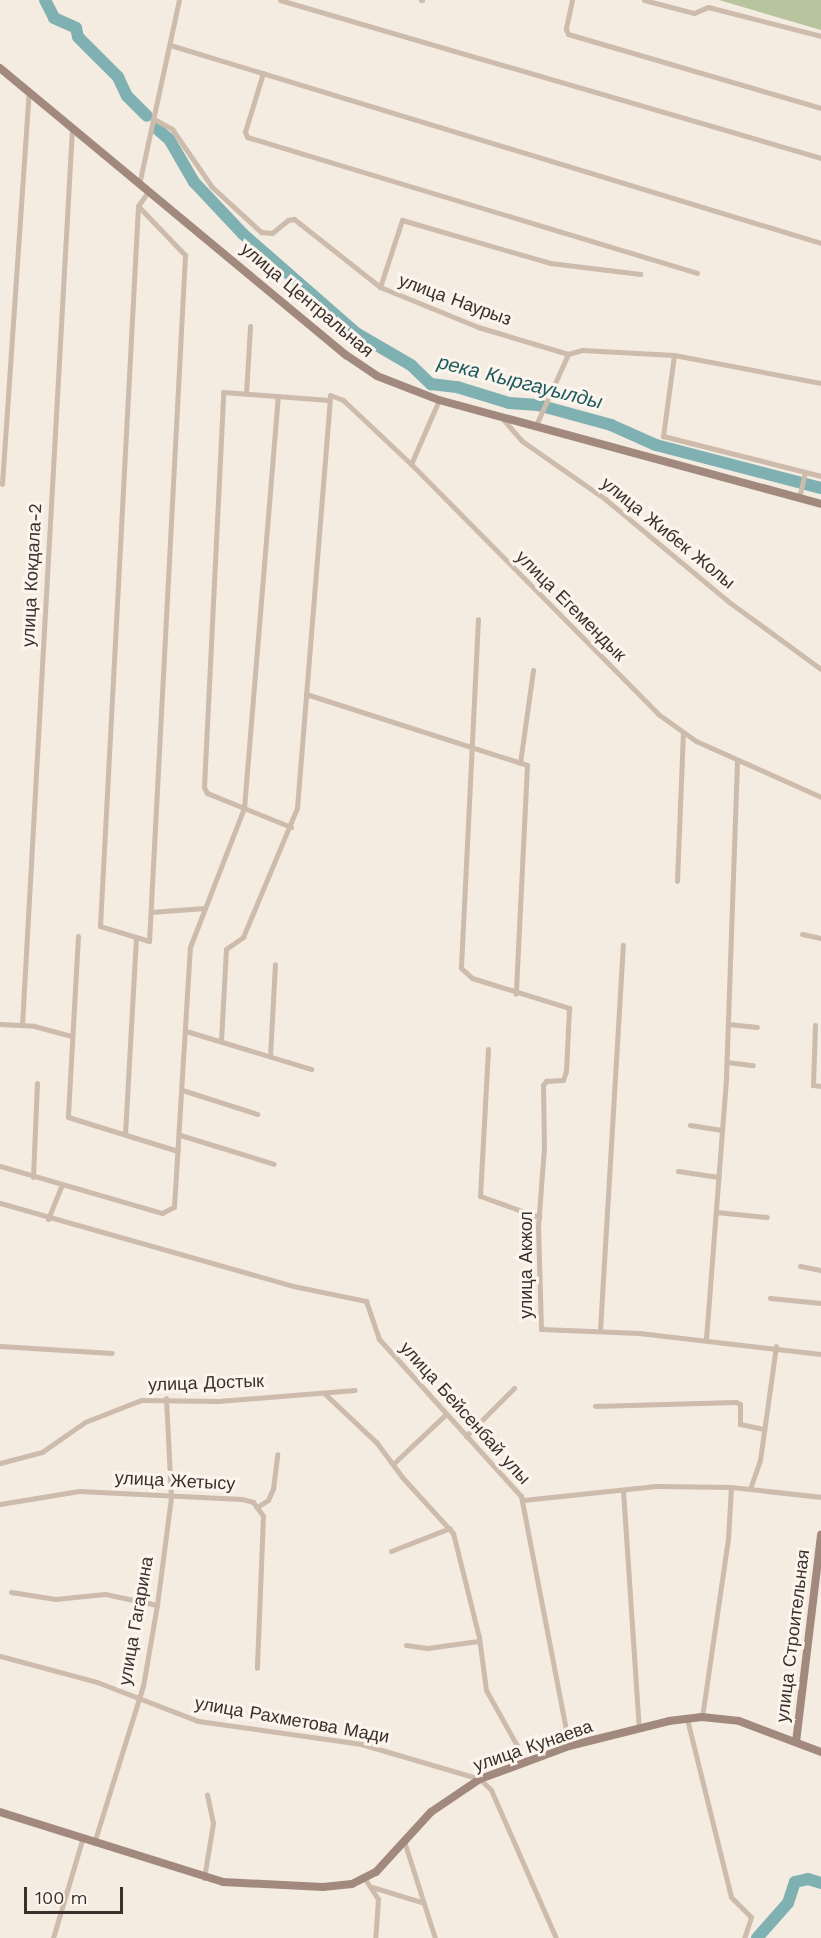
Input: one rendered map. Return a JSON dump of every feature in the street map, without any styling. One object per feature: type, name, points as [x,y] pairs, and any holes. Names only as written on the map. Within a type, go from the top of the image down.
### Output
[{"type":"main road","name":"улица Центральная","points":[[0,68],[140,180],[362,367],[439,400],[800,495],[821,504]]},
{"type":"main road","name":"улица Строительная","points":[[795,1742],[821,1535]]},
{"type":"main road","name":"улица Кунаева","points":[[365,1879],[431,1812],[480,1779],[569,1746],[639,1728],[702,1718],[739,1721],[821,1752]]},
{"type":"main road","points":[[0,1812],[204,1878],[287,1888],[332,1886],[365,1879]]},
{"type":"street","points":[[140,180],[179,0]]},
{"type":"street","points":[[280,0],[821,158]]},
{"type":"street","points":[[572,0],[566,29],[568,34],[821,108]]},
{"type":"street","points":[[644,0],[694,13],[708,7],[821,36]]},
{"type":"street","points":[[708,7],[710,0]]},
{"type":"street","points":[[170,45],[821,243]]},
{"type":"street","points":[[263,73],[245,132],[247,137],[697,273]]},
{"type":"street","points":[[2,484],[29,92]]},
{"type":"street","name":"улица Наурыз","points":[[154,118],[172,129],[212,187],[261,232],[272,233],[288,220],[294,219],[380,287],[478,327],[568,354],[582,350],[674,355],[821,383]]},
{"type":"street","name":"улица Кокдала-2","points":[[22,1025],[72,127]]},
{"type":"street","points":[[138,206],[185,255],[150,941],[100,926],[138,206],[150,189]]},
{"type":"street","points":[[380,287],[402,220],[550,263],[640,274]]},
{"type":"street","points":[[246,394],[250,326]]},
{"type":"street","points":[[536,425],[568,354]]},
{"type":"street","points":[[674,355],[663,436],[805,474],[821,476]]},
{"type":"street","points":[[221,1041],[226,949],[243,937],[291,827],[299,794],[330,397],[223,392],[204,788],[207,793],[291,827]]},
{"type":"street","points":[[0,1166],[61,1186],[162,1214],[170,1212],[174,1207],[190,947],[244,808],[278,396]]},
{"type":"street","name":"улица Егемендык","points":[[330,397],[343,400],[411,464],[650,706],[683,733],[737,762],[821,796]]},
{"type":"street","points":[[411,464],[439,400]]},
{"type":"street","name":"улица Жибек Жолы","points":[[501,417],[522,441],[605,500],[729,602],[821,669]]},
{"type":"street","points":[[800,495],[805,474]]},
{"type":"street","points":[[306,694],[472,747],[527,765],[516,994],[472,978],[461,968],[472,747],[478,619]]},
{"type":"street","points":[[520,763],[533,670]]},
{"type":"street","points":[[677,881],[683,733]]},
{"type":"street","points":[[706,1339],[727,1062],[737,762]]},
{"type":"street","points":[[151,912],[205,908]]},
{"type":"street","points":[[802,934],[821,938]]},
{"type":"street","points":[[78,936],[68,1117],[178,1151]]},
{"type":"street","points":[[125,1134],[136,937]]},
{"type":"street","points":[[600,1330],[623,945]]},
{"type":"street","points":[[270,1056],[275,964]]},
{"type":"street","name":"улица Акжол","points":[[516,994],[569,1008],[566,1071],[563,1080],[546,1081],[543,1085],[544,1147],[539,1217],[541,1329],[600,1330],[706,1339],[776,1346],[821,1354]]},
{"type":"street","points":[[0,1024],[22,1025],[72,1036]]},
{"type":"street","points":[[728,1024],[757,1027]]},
{"type":"street","points":[[815,1025],[813,1085],[821,1086]]},
{"type":"street","points":[[186,1031],[312,1069]]},
{"type":"street","points":[[488,1049],[480,1196],[539,1217]]},
{"type":"street","points":[[727,1062],[753,1065]]},
{"type":"street","points":[[33,1177],[37,1083]]},
{"type":"street","points":[[182,1090],[257,1114]]},
{"type":"street","points":[[690,1125],[722,1130]]},
{"type":"street","points":[[180,1135],[274,1164]]},
{"type":"street","points":[[678,1171],[719,1177]]},
{"type":"street","points":[[48,1219],[61,1186]]},
{"type":"street","name":"улица Бейсенбай улы","points":[[0,1203],[48,1219],[293,1286],[360,1297],[371,1306],[379,1339],[523,1500],[569,1746]]},
{"type":"street","points":[[716,1212],[767,1217]]},
{"type":"street","points":[[800,1266],[821,1270]]},
{"type":"street","points":[[770,1298],[821,1303]]},
{"type":"street","points":[[0,1346],[112,1353]]},
{"type":"street","points":[[750,1489],[758,1469],[776,1346]]},
{"type":"street","points":[[466,1436],[514,1388]]},
{"type":"street","name":"улица Достык","points":[[0,1463],[42,1452],[102,1414],[141,1400],[166,1398],[218,1401],[355,1390]]},
{"type":"street","points":[[324,1393],[393,1464],[450,1528],[479,1641],[486,1690],[526,1762]]},
{"type":"street","name":"улица Гагарина","points":[[94,1844],[137,1698],[157,1605],[171,1497],[166,1398]]},
{"type":"street","points":[[595,1406],[736,1402],[740,1404],[740,1424],[764,1429]]},
{"type":"street","points":[[393,1464],[445,1414]]},
{"type":"street","points":[[257,1507],[268,1500],[273,1489],[277,1454]]},
{"type":"street","points":[[702,1718],[728,1539],[731,1487]]},
{"type":"street","points":[[523,1500],[623,1490],[731,1487],[821,1497]]},
{"type":"street","points":[[623,1490],[639,1728]]},
{"type":"street","name":"улица Жетысу","points":[[0,1504],[79,1491],[242,1499],[257,1507],[262,1516],[256,1668]]},
{"type":"street","points":[[391,1551],[450,1528]]},
{"type":"street","points":[[10,1592],[55,1599],[105,1594],[157,1605]]},
{"type":"street","points":[[406,1645],[427,1648],[479,1641]]},
{"type":"street","name":"улица Рахметова Мади","points":[[0,1656],[59,1670],[198,1721],[361,1744],[480,1779]]},
{"type":"street","points":[[687,1719],[731,1897],[751,1917],[744,1938]]},
{"type":"street","points":[[480,1779],[491,1791],[556,1938]]},
{"type":"street","points":[[204,1878],[213,1823],[207,1795]]},
{"type":"street","points":[[404,1839],[421,1902],[435,1938]]},
{"type":"street","points":[[53,1938],[82,1840]]},
{"type":"street","points":[[365,1879],[372,1887],[379,1918],[375,1938]]},
{"type":"street","points":[[372,1887],[421,1902]]},
{"type":"green space","points":[[719,0],[821,0],[821,30]]},
{"type":"waterway","name":"река Кыргауылды","points":[[45,0],[54,18],[76,28],[78,37],[118,77],[127,96],[147,116]]},
{"type":"waterway","name":"река Кыргауылды","points":[[157,129],[169,139],[194,182],[243,234],[356,333],[411,365],[431,384],[457,387],[509,403],[538,405],[611,425],[656,445],[821,488]]},
{"type":"waterway","points":[[757,1938],[788,1903],[795,1882],[808,1879],[821,1883]]}]
